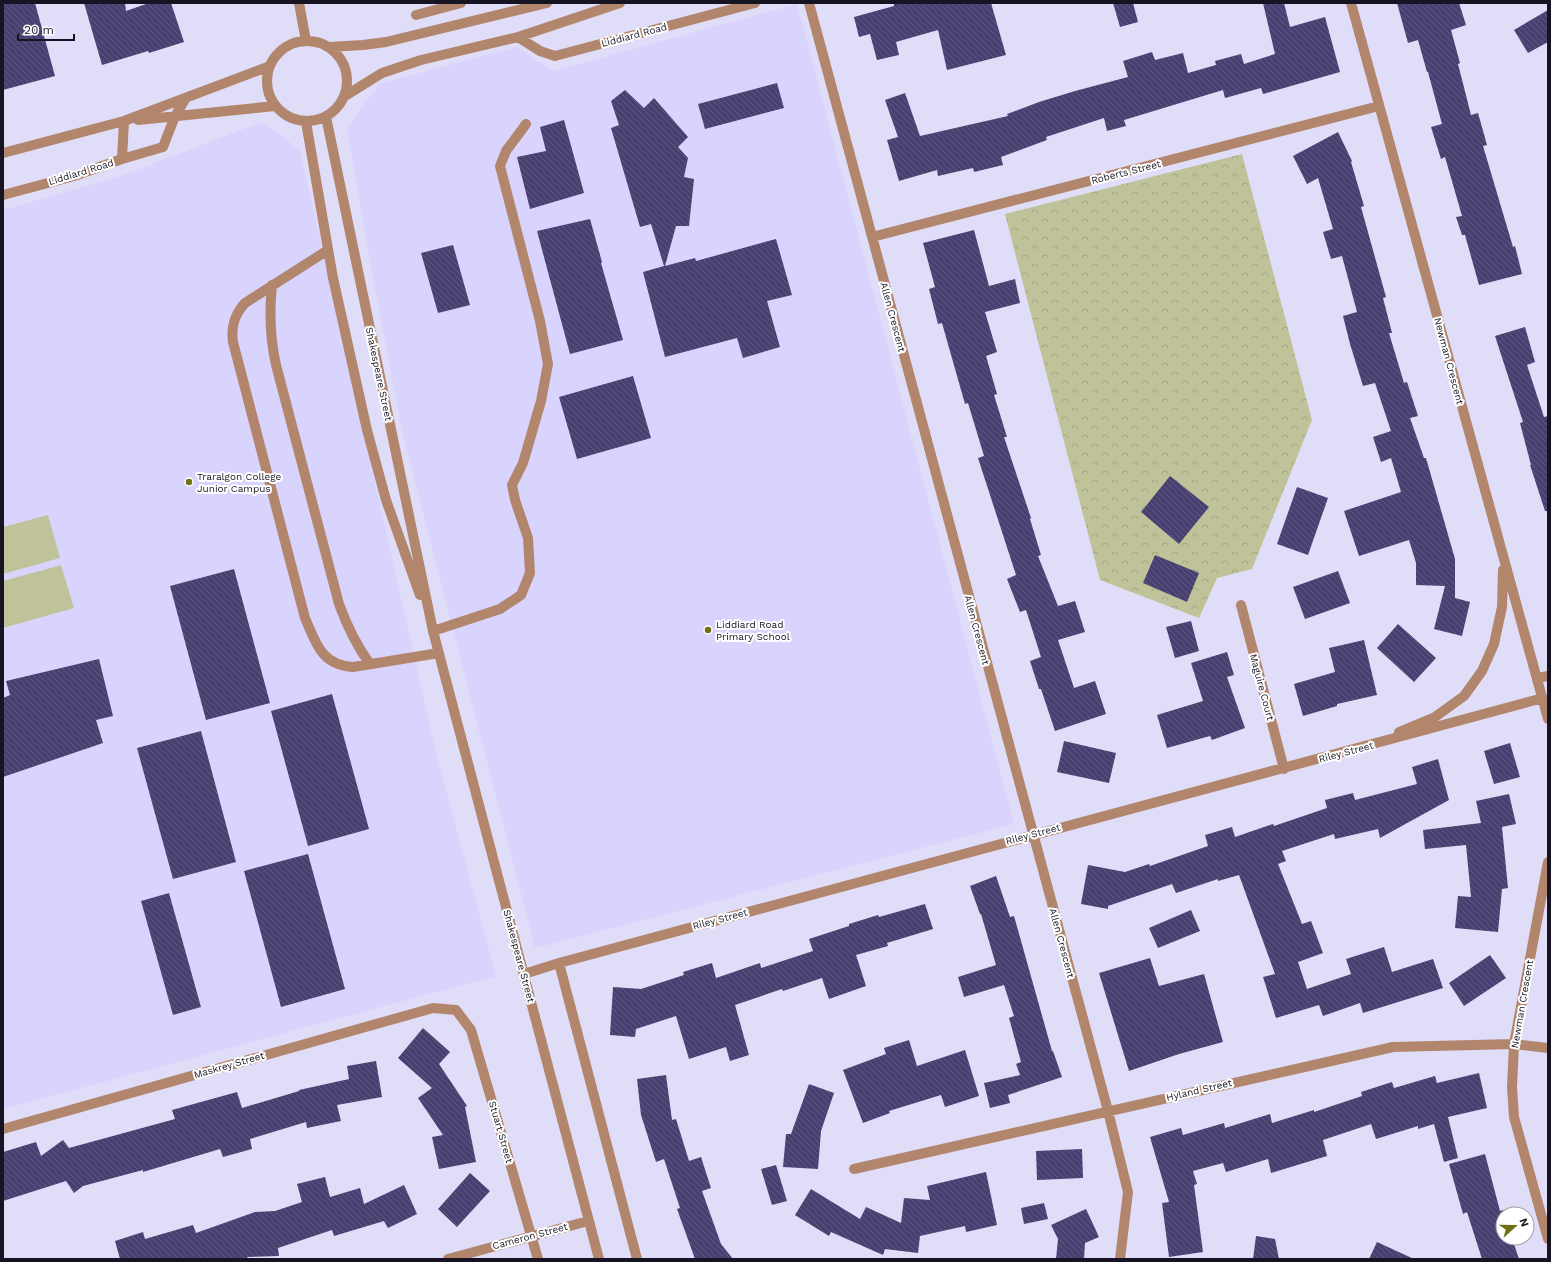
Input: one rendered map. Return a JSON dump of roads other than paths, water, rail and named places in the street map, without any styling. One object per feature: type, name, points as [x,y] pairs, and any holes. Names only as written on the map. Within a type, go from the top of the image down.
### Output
[{"type":"street","points":[[299,3],[306,41]]},
{"type":"street","points":[[416,15],[461,3]]},
{"type":"street","points":[[328,47],[386,42],[547,3]]},
{"type":"street","points":[[344,96],[382,74],[421,60],[518,37],[620,3]]},
{"type":"street","name":"Liddiard Road","points":[[518,37],[540,51],[555,56],[755,3]]},
{"type":"street","name":"Allen Crescent","points":[[809,3],[1032,834],[1108,1111],[1128,1192],[1120,1259]]},
{"type":"street","name":"Newman Crescent","points":[[1351,3],[1503,560],[1548,719]]},
{"type":"street","points":[[306,41],[320,43],[328,47],[339,56],[346,70],[347,84],[344,96],[337,108],[326,117],[306,122],[292,119],[275,106],[269,91],[268,79],[270,66],[276,55],[287,46],[306,41]]},
{"type":"street","points":[[3,153],[124,121],[270,66]]},
{"type":"street","points":[[122,159],[163,147],[175,116],[186,98]]},
{"type":"street","points":[[124,121],[275,106]]},
{"type":"street","name":"Roberts Street","points":[[872,237],[1379,106]]},
{"type":"street","name":"Shakespeare Street","points":[[326,117],[433,631],[599,1259]]},
{"type":"street","name":"Liddiard Road","points":[[3,195],[74,176],[122,159],[124,121]]},
{"type":"street","name":"Shakespeare Street","points":[[306,122],[333,278],[367,430],[386,500],[433,631]]},
{"type":"street","points":[[433,631],[500,609],[521,595],[530,573],[528,538],[515,500],[512,485],[523,463],[541,402],[548,364],[540,321],[500,166],[506,150],[526,124]]},
{"type":"street","points":[[328,250],[298,271],[272,285],[244,303],[239,309],[233,324],[232,333],[233,342],[305,618],[321,652],[336,664],[353,667],[439,653]]},
{"type":"street","points":[[272,285],[270,325],[276,365],[339,604],[355,642],[370,664]]},
{"type":"street","points":[[1355,750],[1435,718],[1464,696],[1482,671],[1494,644],[1502,607],[1503,560]]},
{"type":"street","name":"Maguire Court","points":[[1241,605],[1284,769]]},
{"type":"street","points":[[1537,678],[1548,676]]},
{"type":"street","name":"Riley Street","points":[[524,974],[559,963],[1032,834],[1284,769],[1543,698]]},
{"type":"street","name":"Newman Crescent","points":[[1548,862],[1514,1044],[1512,1087],[1514,1117],[1548,1239]]},
{"type":"street","points":[[559,963],[637,1259]]},
{"type":"street","name":"Maskrey Street","points":[[3,1129],[433,1008],[456,1010]]},
{"type":"street","name":"Stuart Street","points":[[456,1010],[471,1030],[538,1259]]},
{"type":"street","name":"Hyland Street","points":[[854,1169],[1393,1047],[1514,1044],[1548,1048]]},
{"type":"street","name":"Cameron Street","points":[[448,1259],[588,1221]]},
{"type":"place","name":"Traralgon College Junior Campus","points":[[189,482]]},
{"type":"place","name":"Liddiard Road Primary School","points":[[708,630]]}]
